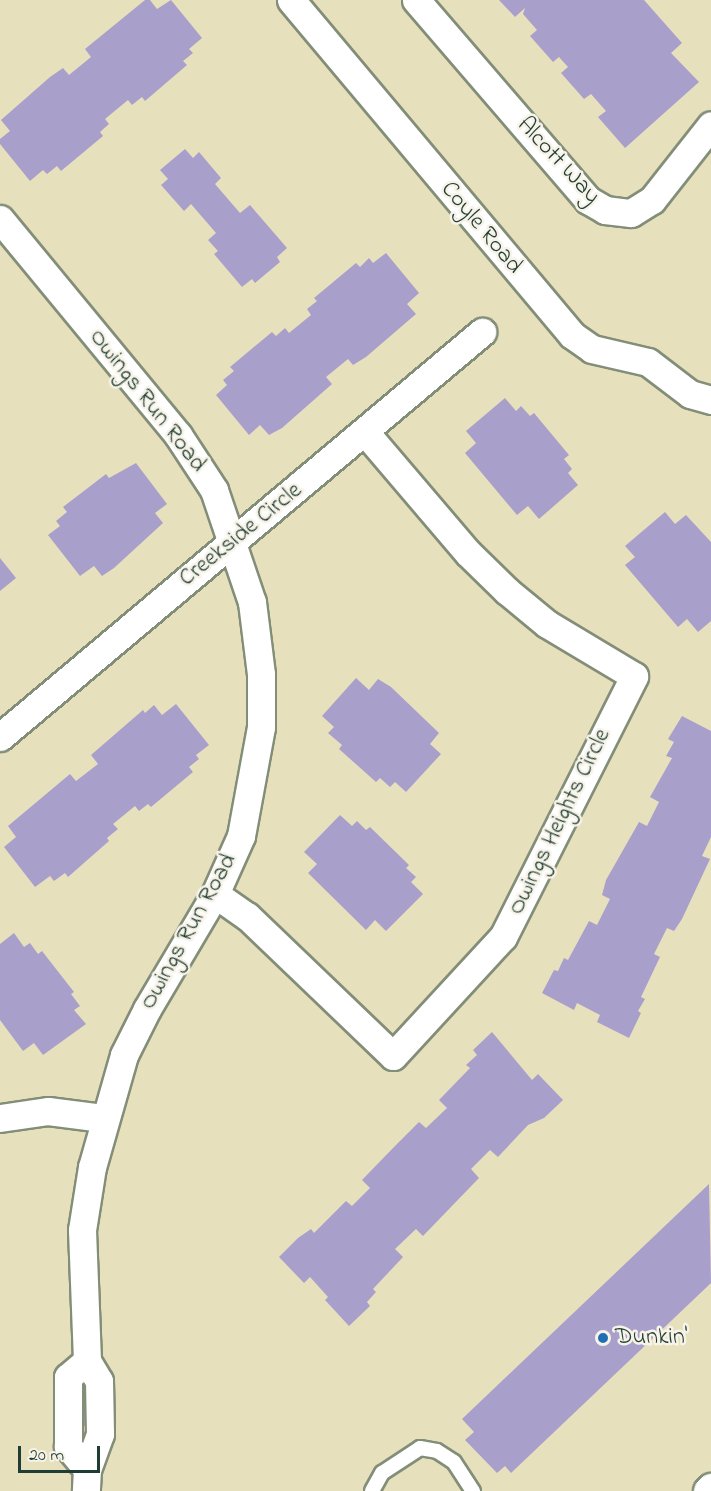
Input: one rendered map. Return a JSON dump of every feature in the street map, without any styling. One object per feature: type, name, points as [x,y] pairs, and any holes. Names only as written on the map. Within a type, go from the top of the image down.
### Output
[{"type":"street","name":"Coyle Road","points":[[291,0],[572,335],[592,349],[648,362],[690,394],[711,400]]},
{"type":"street","name":"Alcott Way","points":[[416,0],[588,200],[605,210],[631,213],[652,200],[711,125]]},
{"type":"street","name":"Owings Run Road","points":[[0,219],[178,435],[214,490],[234,540],[252,602],[261,674],[261,728],[241,836],[215,894],[147,1009],[124,1055],[103,1118],[82,1230],[87,1360],[99,1381],[100,1434],[86,1480]]},
{"type":"street","name":"Creekside Circle","points":[[0,737],[482,332]]},
{"type":"street","name":"Owings Heights Circle","points":[[215,894],[247,916],[393,1056],[503,937],[634,676],[547,624],[507,591],[468,553],[365,432]]},
{"type":"street","points":[[0,1118],[48,1111],[103,1118]]},
{"type":"street","points":[[707,1491],[711,1487]]},
{"type":"lane","points":[[372,1491],[382,1473],[420,1448],[437,1451],[454,1462],[473,1491]]},
{"type":"building","points":[[145,0],[150,0],[157,9],[171,0],[202,38],[189,49],[193,53],[183,61],[187,65],[145,101],[142,97],[132,105],[128,100],[105,119],[109,124],[100,132],[103,136],[61,171],[57,166],[47,174],[43,170],[30,181],[0,144],[0,139],[10,131],[1,120],[50,77],[63,68],[69,75],[91,57],[85,49]]},
{"type":"building","points":[[499,0],[644,0],[682,43],[671,53],[699,82],[625,148],[598,117],[606,111],[591,94],[584,99],[561,73],[568,67],[559,57],[553,62],[530,36],[537,30],[523,14],[525,8],[515,17]]},
{"type":"building","points":[[185,149],[193,158],[199,152],[221,178],[215,184],[240,213],[250,205],[287,248],[277,257],[280,262],[255,283],[252,279],[242,287],[214,254],[218,251],[208,240],[216,233],[191,204],[184,211],[161,185],[168,179],[160,170]]},
{"type":"building","points":[[386,253],[419,293],[407,304],[416,314],[366,357],[353,365],[348,359],[326,377],[332,384],[282,428],[269,435],[260,425],[249,435],[216,395],[227,385],[223,380],[234,371],[230,367],[272,332],[276,336],[285,328],[289,333],[311,315],[307,309],[317,301],[314,298],[356,263],[360,267],[369,258],[373,263]]},
{"type":"building","points":[[505,398],[516,411],[521,406],[530,416],[534,413],[569,455],[564,459],[572,469],[568,473],[578,485],[539,519],[528,506],[517,515],[465,453],[476,443],[466,431]]},
{"type":"building","points":[[136,463],[167,504],[155,513],[163,523],[114,568],[102,576],[94,566],[80,576],[48,535],[60,526],[56,521],[67,512],[63,507],[106,474],[109,478]]},
{"type":"building","points":[[665,512],[675,524],[686,515],[711,542],[711,621],[698,632],[687,619],[678,627],[625,565],[635,557],[625,546]]},
{"type":"building","points":[[0,558],[16,578],[0,591]]},
{"type":"building","points":[[356,678],[369,690],[378,679],[391,687],[439,733],[430,744],[441,754],[406,792],[395,782],[390,787],[380,778],[376,782],[339,749],[342,745],[328,733],[334,727],[322,716]]},
{"type":"building","points":[[176,704],[209,745],[196,755],[199,759],[189,767],[193,772],[151,807],[148,804],[139,811],[135,806],[113,824],[118,829],[107,838],[109,841],[68,877],[65,873],[54,881],[50,876],[35,887],[4,847],[16,837],[8,826],[70,774],[76,781],[98,764],[91,755],[143,710],[145,713],[154,705],[162,715]]},
{"type":"building","points":[[682,716],[711,731],[711,837],[702,856],[710,859],[682,919],[674,931],[667,928],[654,954],[660,957],[641,997],[645,999],[638,1011],[641,1013],[629,1038],[597,1022],[600,1015],[577,1003],[574,1010],[542,993],[554,970],[558,971],[564,958],[568,960],[589,921],[597,925],[610,899],[602,895],[606,880],[639,822],[647,826],[659,802],[650,797],[672,758],[666,756],[674,742],[668,739]]},
{"type":"building","points":[[340,815],[352,826],[357,821],[366,830],[370,827],[409,865],[406,868],[416,877],[411,882],[423,894],[386,931],[375,920],[366,930],[308,873],[317,864],[304,852]]},
{"type":"building","points":[[14,933],[24,947],[30,943],[38,954],[42,951],[74,992],[71,994],[80,1006],[74,1010],[86,1024],[43,1055],[34,1043],[23,1051],[0,1020],[0,944]]},
{"type":"building","points":[[492,1032],[532,1080],[538,1074],[563,1100],[544,1118],[528,1125],[498,1157],[490,1150],[471,1169],[479,1178],[423,1236],[416,1229],[395,1249],[403,1257],[373,1289],[376,1292],[367,1302],[370,1306],[349,1326],[325,1300],[328,1297],[310,1277],[304,1283],[279,1257],[311,1229],[314,1233],[346,1201],[352,1206],[370,1188],[362,1180],[419,1122],[426,1128],[447,1108],[439,1100],[470,1068],[466,1065],[477,1055],[473,1050]]},
{"type":"building","points":[[709,1184],[711,1283],[511,1473],[505,1466],[497,1473],[465,1440],[474,1432],[462,1419]]},
{"type":"building","points":[[73,1394],[88,1394],[88,1426],[73,1426]]},
{"type":"place","name":"Dunkin'","points":[[603,1338]]}]
